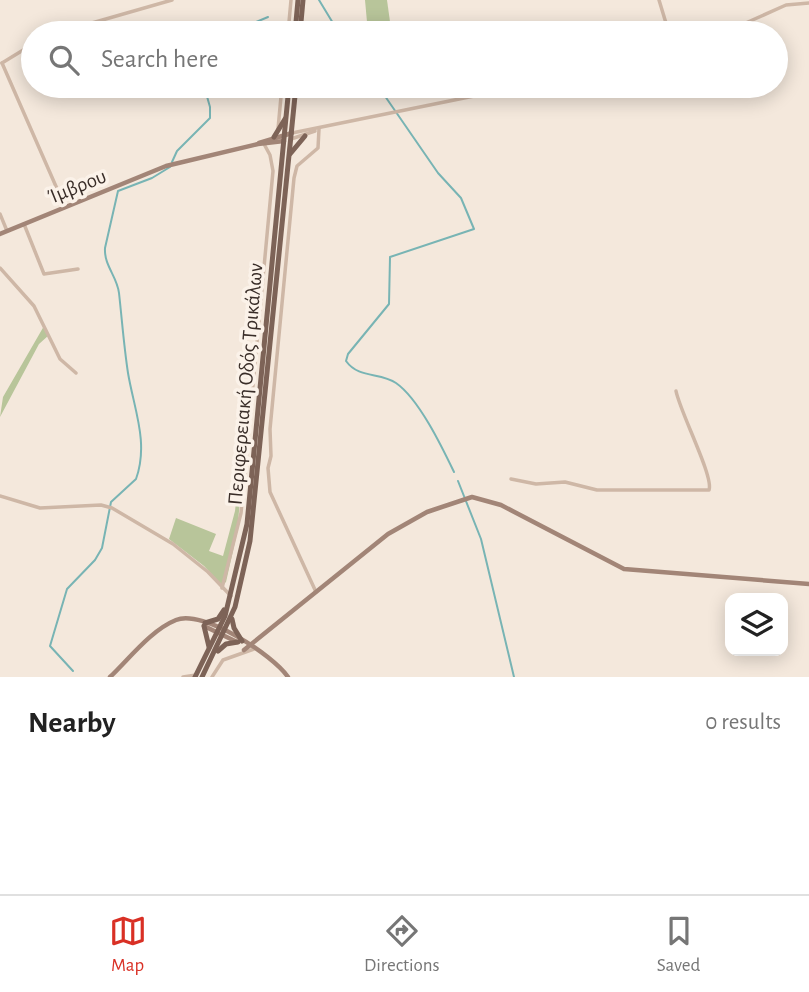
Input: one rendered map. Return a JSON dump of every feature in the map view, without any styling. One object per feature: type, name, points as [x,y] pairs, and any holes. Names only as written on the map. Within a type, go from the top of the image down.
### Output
[{"type":"main road","points":[[299,21],[301,0]]},
{"type":"main road","name":"Περιφερειακή Οδός Τρικάλων","points":[[198,676],[216,653],[249,512],[282,135],[288,98]]},
{"type":"main road","name":"Περιφερειακή Οδός Τρικάλων","points":[[198,676],[209,649],[232,613],[253,516],[295,98]]},
{"type":"main road","points":[[274,137],[282,135]]},
{"type":"main road","points":[[289,156],[305,136]]},
{"type":"main road","points":[[209,649],[209,634],[202,623],[218,619],[231,597]]},
{"type":"main road","points":[[216,653],[226,644],[244,642],[234,628],[232,613]]},
{"type":"street","points":[[99,21],[172,0]]},
{"type":"street","points":[[289,21],[290,0]]},
{"type":"street","points":[[659,0],[665,21]]},
{"type":"street","points":[[750,21],[791,3],[809,3]]},
{"type":"street","points":[[21,52],[1,64],[65,207]]},
{"type":"street","points":[[280,98],[276,124],[282,135]]},
{"type":"street","points":[[292,136],[464,98]]},
{"type":"street","points":[[261,144],[282,135],[305,136],[318,130]]},
{"type":"street","points":[[316,592],[272,499],[268,468],[294,178],[297,166],[320,143],[318,130]]},
{"type":"street","points":[[261,144],[274,137]]},
{"type":"street","points":[[222,588],[241,513],[262,298],[273,171],[271,155],[261,144]]},
{"type":"street","name":"Ίμβρου","points":[[0,234],[166,166],[261,144]]},
{"type":"street","points":[[0,214],[7,231]]},
{"type":"street","points":[[24,224],[44,274],[78,270]]},
{"type":"street","points":[[0,268],[34,306],[60,359],[76,373]]},
{"type":"street","points":[[511,479],[537,484],[565,482],[597,490],[709,490],[708,476],[684,420],[676,391]]},
{"type":"street","points":[[0,496],[40,508],[113,508],[173,544],[208,572],[231,597]]},
{"type":"street","points":[[244,642],[316,592],[391,532],[427,512],[470,498],[482,498],[501,505],[624,569],[809,584]]},
{"type":"street","points":[[110,677],[170,623],[184,618],[202,623],[258,649],[288,677]]},
{"type":"street","points":[[244,642],[244,650]]},
{"type":"street","points":[[212,677],[220,662],[244,650],[258,649]]},
{"type":"street","points":[[183,677],[198,676]]},
{"type":"green space","points":[[365,0],[387,0],[390,21],[367,21]]},
{"type":"green space","points":[[44,326],[49,335],[39,344],[0,417],[3,397]]},
{"type":"green space","points":[[245,446],[237,533],[226,582],[222,585],[204,566],[169,539],[176,518],[216,534],[209,551],[223,556],[235,511],[242,447]]},
{"type":"waterway","points":[[319,0],[332,21]]},
{"type":"waterway","points":[[258,21],[268,17]]},
{"type":"waterway","points":[[172,162],[177,151],[210,118],[207,98]]},
{"type":"waterway","points":[[386,98],[438,173],[461,198],[474,229],[390,257],[389,304],[348,354],[346,361],[363,373],[390,380],[405,390],[429,424],[454,472]]},
{"type":"waterway","points":[[73,671],[50,646],[67,589],[95,560],[102,548],[111,502],[136,479],[140,466],[141,439],[127,363],[119,293],[106,260],[105,248],[118,191],[152,178],[170,167]]},
{"type":"waterway","points":[[458,481],[481,539],[514,677]]}]
